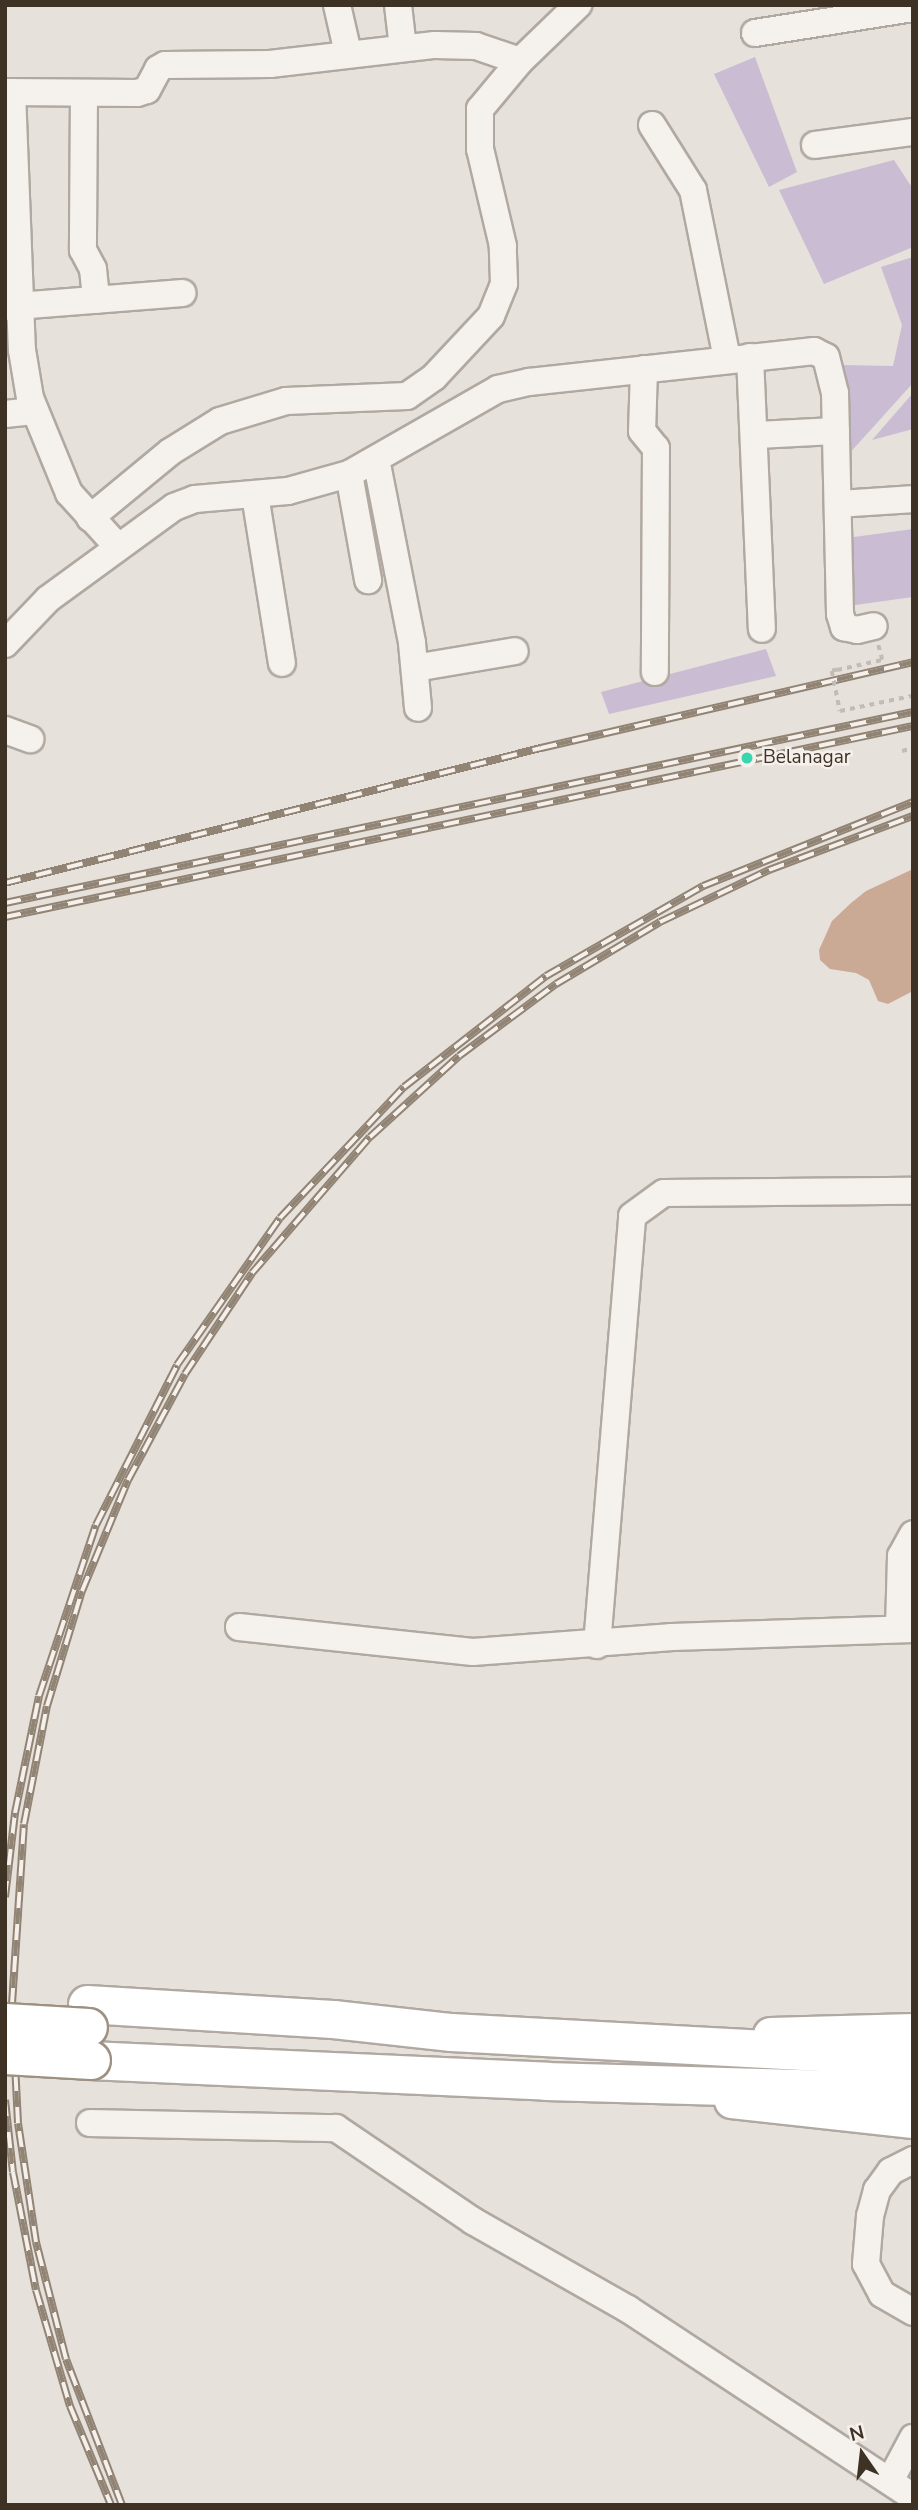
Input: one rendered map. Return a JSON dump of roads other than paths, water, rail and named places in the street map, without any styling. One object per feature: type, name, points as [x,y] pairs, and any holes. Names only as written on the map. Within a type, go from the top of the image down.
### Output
[{"type":"highway","points":[[5,1999],[89,2031]]},
{"type":"highway","points":[[5,2055],[89,2031],[333,2019],[451,2032],[913,2057]]},
{"type":"highway","points":[[5,2022],[546,2081],[913,2091]]},
{"type":"main road","points":[[547,2038],[913,2029]]},
{"type":"main road","points":[[546,2081],[913,2121]]},
{"type":"street","points":[[337,5],[342,53]]},
{"type":"street","points":[[398,5],[403,48]]},
{"type":"street","points":[[5,644],[105,534],[170,452],[220,421],[286,401],[407,396],[434,377],[500,299],[503,246],[477,127],[487,97],[578,5]]},
{"type":"street","points":[[755,33],[913,8]]},
{"type":"street","points":[[105,534],[69,493],[34,411],[15,378],[9,92],[85,93],[147,90],[158,69],[165,65],[288,63],[342,53],[403,48],[476,46],[520,61]]},
{"type":"street","points":[[85,93],[83,250],[93,270],[96,300]]},
{"type":"street","points":[[652,125],[693,190],[739,358],[756,435],[762,629]]},
{"type":"street","points":[[815,145],[913,132]]},
{"type":"street","points":[[13,306],[182,293]]},
{"type":"street","points":[[105,534],[195,499],[255,495],[349,474],[498,389],[644,369],[814,351],[826,357],[832,369],[836,431],[839,614],[844,627],[857,630],[874,626]]},
{"type":"street","points":[[644,369],[642,431],[656,447],[655,672]]},
{"type":"street","points":[[5,414],[34,411]]},
{"type":"street","points":[[756,435],[836,431]]},
{"type":"street","points":[[376,459],[415,668],[418,708]]},
{"type":"street","points":[[349,474],[368,580]]},
{"type":"street","points":[[255,495],[282,663]]},
{"type":"street","points":[[838,504],[913,499]]},
{"type":"street","points":[[415,668],[515,651]]},
{"type":"street","points":[[5,730],[30,739]]},
{"type":"street","points":[[597,1645],[632,1216],[664,1193],[913,1191]]},
{"type":"street","points":[[239,1627],[474,1652],[597,1645],[672,1637],[906,1629],[901,1556],[913,1534]]},
{"type":"street","points":[[90,2123],[336,2128],[473,2221],[628,2309],[913,2497]]},
{"type":"street","points":[[913,2160],[891,2171],[877,2190],[870,2216],[866,2264],[882,2294],[913,2312]]},
{"type":"street","points":[[890,2481],[913,2438]]},
{"type":"railway","points":[[5,883],[541,748],[913,662]]},
{"type":"railway","points":[[5,903],[913,712]]},
{"type":"railway","points":[[5,917],[913,726]]},
{"type":"railway","points":[[5,1897],[15,1813],[39,1696],[96,1525],[177,1365],[280,1218],[404,1087],[546,976],[703,886],[913,802]]},
{"type":"railway","points":[[122,2505],[66,2359],[36,2242],[18,2123],[12,2004],[24,1824],[47,1706],[82,1591],[128,1480],[185,1374],[252,1273],[370,1137],[459,1056],[556,984],[660,922],[769,870],[913,816]]},
{"type":"railway","points":[[5,2100],[13,2172],[36,2290],[70,2406],[111,2505]]},
{"type":"place","name":"Belanagar","points":[[747,758]]}]
